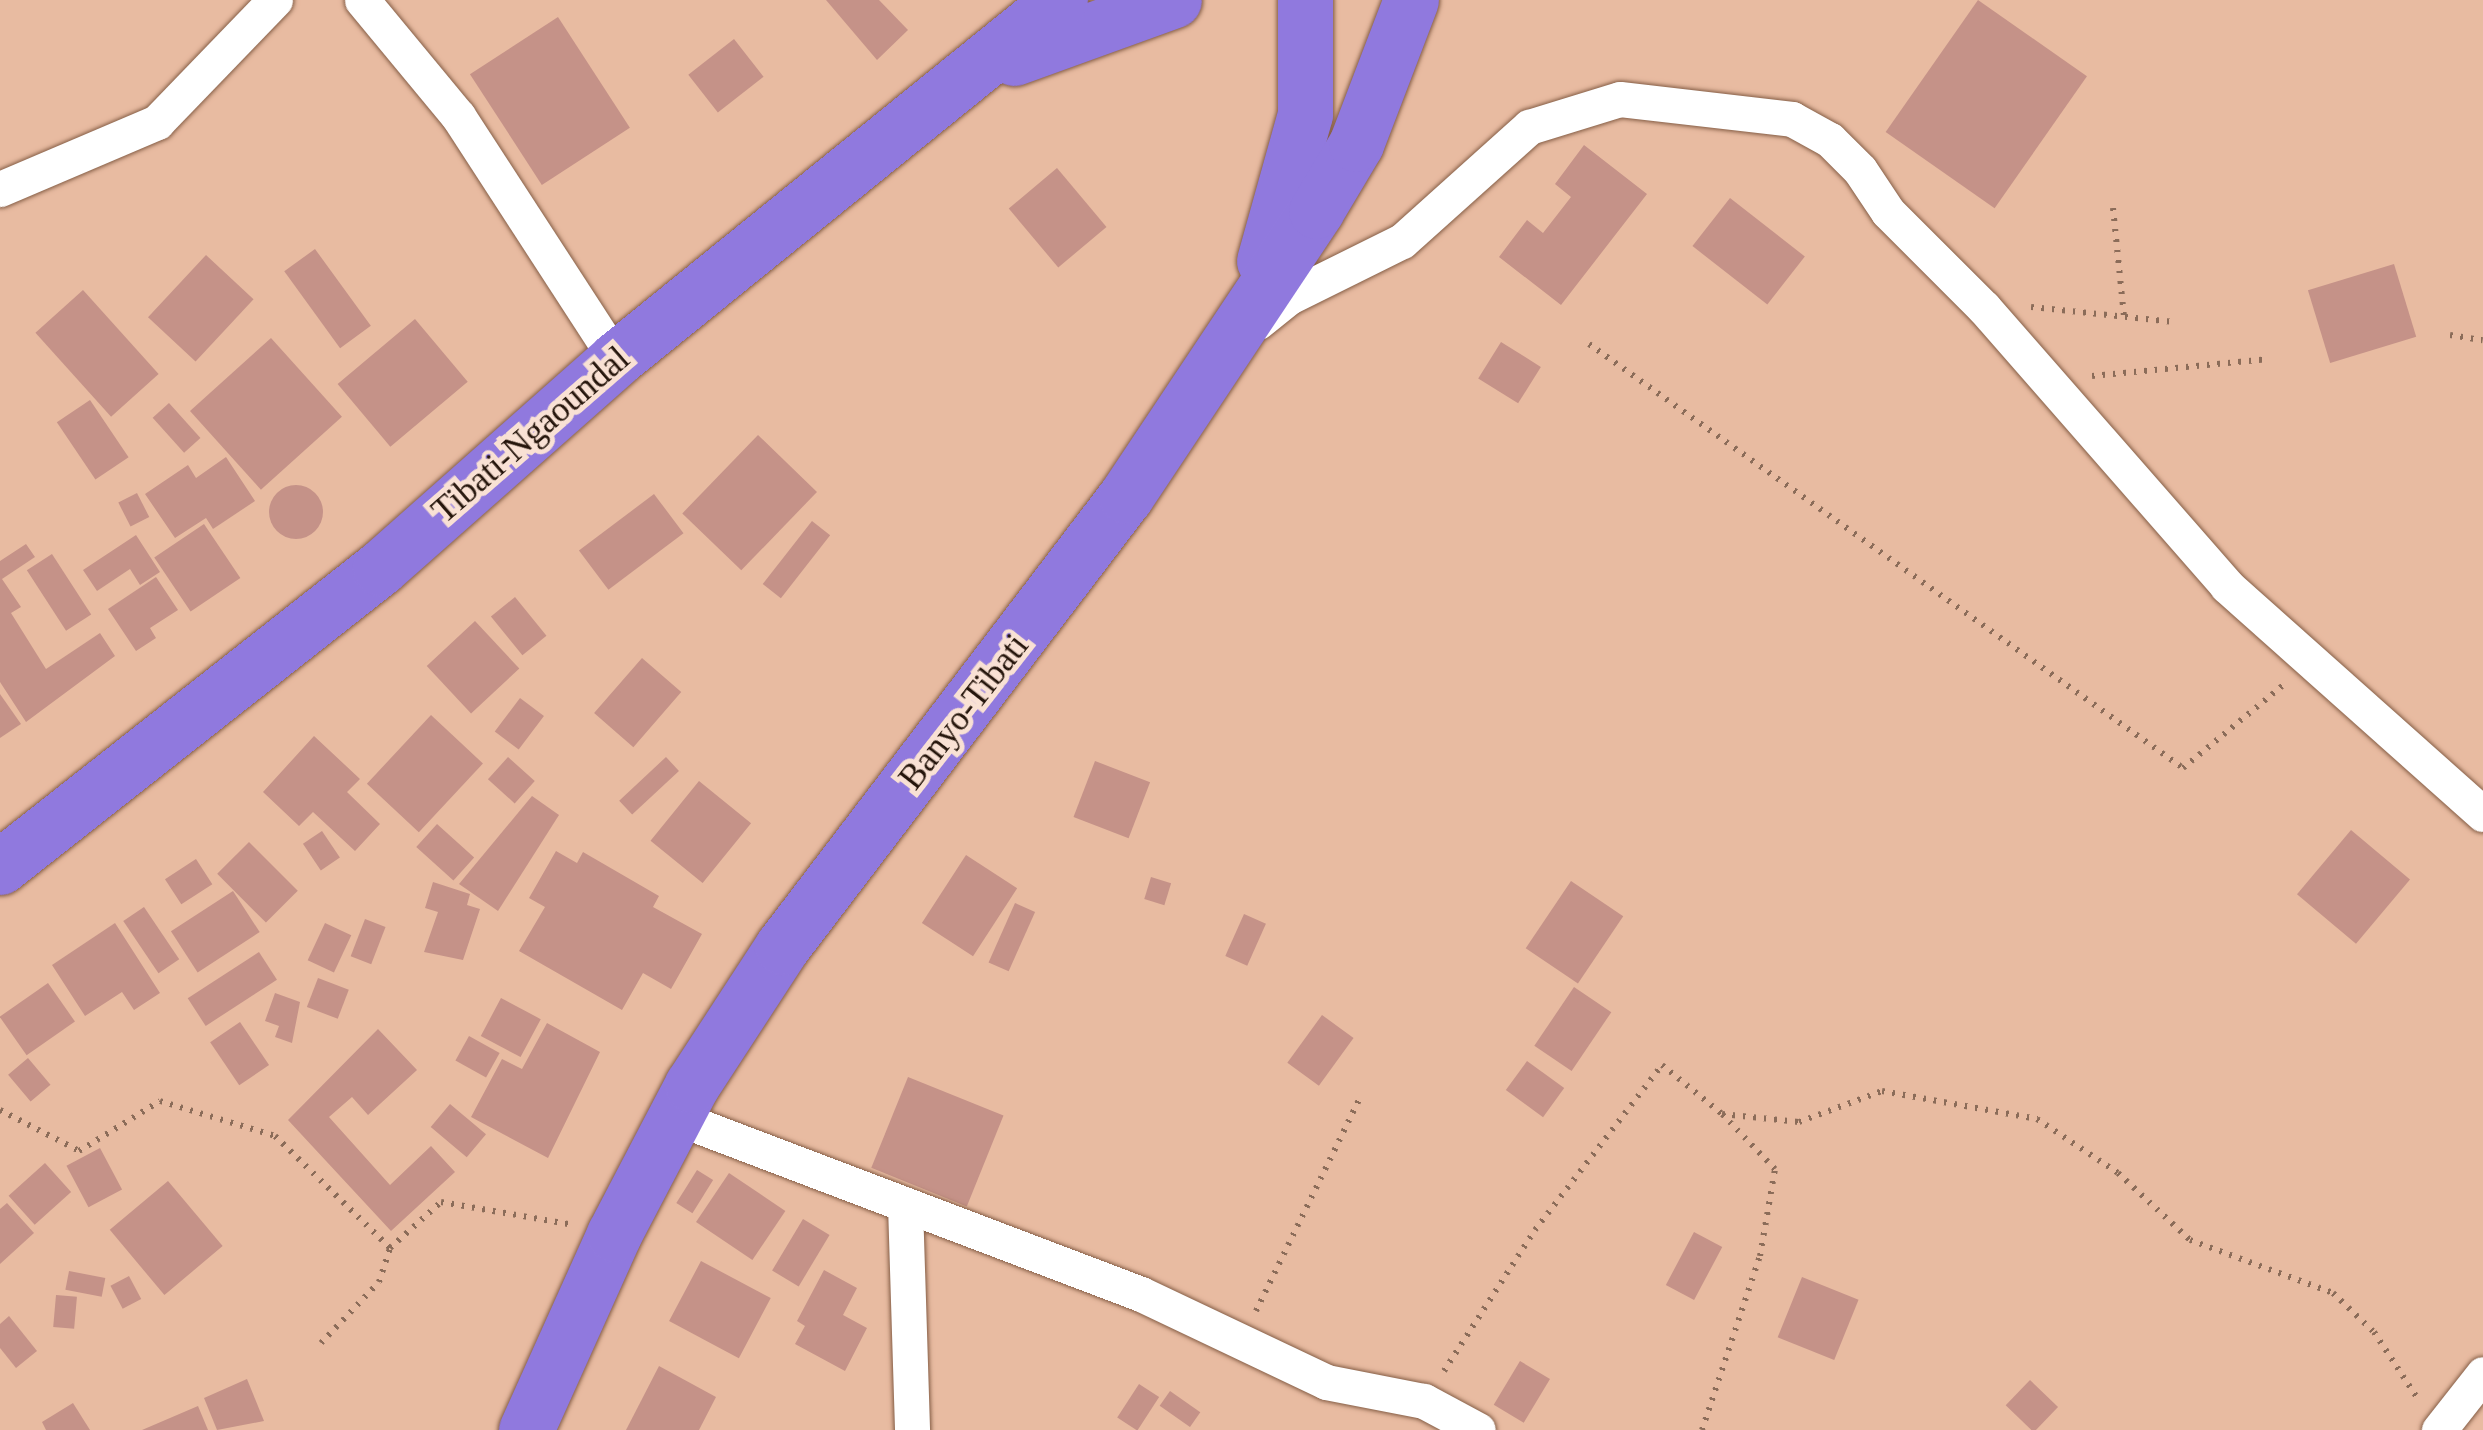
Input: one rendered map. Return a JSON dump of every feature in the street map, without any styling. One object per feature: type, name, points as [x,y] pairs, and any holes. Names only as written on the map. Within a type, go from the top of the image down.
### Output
[{"type":"highway","name":"Tibati-Ngaoundal","points":[[0,868],[380,568],[616,359],[1060,0]]},
{"type":"highway","points":[[960,78],[1174,0]]},
{"type":"highway","points":[[1254,298],[1305,114],[1305,0]]},
{"type":"highway","name":"Banyo-Tibati","points":[[526,1430],[614,1234],[675,1117],[782,947],[1042,610],[1222,351],[1356,144],[1411,0]]},
{"type":"street","points":[[0,189],[157,122],[275,0]]},
{"type":"street","points":[[362,0],[458,116],[616,359]]},
{"type":"street","points":[[1222,351],[1289,296],[1402,242],[1529,126],[1620,99],[1792,119],[1830,140],[1888,212],[1984,308],[2227,586],[2483,814]]},
{"type":"street","points":[[675,1117],[1242,1339],[1326,1382],[1424,1401],[1478,1430]]},
{"type":"street","points":[[905,1205],[912,1430]]},
{"type":"street","points":[[2434,1423],[2483,1374]]},
{"type":"path","points":[[2113,208],[2124,316]]},
{"type":"path","points":[[1984,308],[2174,322]]},
{"type":"path","points":[[2450,335],[2483,340]]},
{"type":"path","points":[[1588,344],[2183,768],[2310,663]]},
{"type":"path","points":[[2046,380],[2269,359]]},
{"type":"path","points":[[1424,1401],[1535,1230],[1662,1065],[1722,1114],[1775,1169],[1760,1256],[1702,1430]]},
{"type":"path","points":[[1722,1114],[1799,1122],[1882,1091],[2037,1119],[2118,1173],[2190,1240],[2333,1293],[2374,1332],[2434,1423]]},
{"type":"path","points":[[1242,1339],[1361,1096]]},
{"type":"path","points":[[0,1110],[79,1151],[160,1100],[275,1136],[390,1248]]},
{"type":"path","points":[[321,1343],[379,1282],[390,1248],[441,1202],[463,1200],[614,1234]]},
{"type":"building","points":[[826,0],[879,0],[908,30],[877,60]]},
{"type":"building","points":[[1978,0],[2087,76],[1995,208],[1886,132]]},
{"type":"building","points":[[558,17],[630,128],[542,185],[470,74]]},
{"type":"building","points":[[734,39],[764,77],[718,113],[688,75]]},
{"type":"building","points":[[1584,145],[1647,194],[1561,305],[1499,257],[1527,220],[1543,233],[1571,197],[1555,184]]},
{"type":"building","points":[[1057,168],[1106,227],[1058,267],[1009,208]]},
{"type":"building","points":[[1730,198],[1805,256],[1767,305],[1692,246]]},
{"type":"building","points":[[315,249],[371,326],[340,348],[284,271]]},
{"type":"building","points":[[206,255],[254,299],[196,361],[148,317]]},
{"type":"building","points":[[2394,264],[2416,337],[2330,363],[2308,290]]},
{"type":"building","points":[[83,290],[159,374],[111,417],[35,333]]},
{"type":"building","points":[[415,319],[468,382],[390,447],[338,384]]},
{"type":"building","points":[[271,338],[342,417],[261,490],[190,411]]},
{"type":"building","points":[[1501,342],[1541,367],[1518,403],[1478,378]]},
{"type":"building","points":[[90,400],[129,457],[95,480],[57,422]]},
{"type":"building","points":[[169,403],[200,438],[184,453],[153,418]]},
{"type":"building","points":[[758,435],[817,492],[741,570],[682,513]]},
{"type":"building","points":[[226,457],[255,501],[213,529],[206,518],[175,538],[145,494],[188,465],[196,478]]},
{"type":"building","points":[[296,485],[315,493],[323,512],[315,531],[296,539],[277,531],[269,512],[277,493]]},
{"type":"building","points":[[137,493],[149,517],[131,527],[118,503]]},
{"type":"building","points":[[654,494],[683,533],[608,590],[579,551]]},
{"type":"building","points":[[812,521],[830,535],[781,598],[763,584]]},
{"type":"building","points":[[204,524],[240,578],[191,611],[154,558]]},
{"type":"building","points":[[136,535],[160,572],[140,585],[130,569],[97,591],[83,570]]},
{"type":"building","points":[[26,544],[35,557],[2,579],[21,607],[11,613],[46,669],[100,633],[115,656],[26,722],[0,682],[0,561]]},
{"type":"building","points":[[52,554],[91,614],[66,631],[27,570]]},
{"type":"building","points":[[156,577],[178,610],[150,628],[156,638],[136,651],[108,609]]},
{"type":"building","points":[[515,597],[546,636],[522,655],[491,617]]},
{"type":"building","points":[[475,621],[519,669],[471,714],[427,666]]},
{"type":"building","points":[[642,658],[681,692],[633,747],[594,713]]},
{"type":"building","points":[[0,694],[21,724],[0,738]]},
{"type":"building","points":[[520,698],[544,716],[519,750],[495,732]]},
{"type":"building","points":[[431,715],[483,763],[419,832],[367,784]]},
{"type":"building","points":[[314,736],[360,779],[347,792],[380,824],[355,851],[313,812],[299,826],[263,792]]},
{"type":"building","points":[[508,757],[535,781],[515,803],[488,779]]},
{"type":"building","points":[[666,757],[679,771],[632,815],[619,801]]},
{"type":"building","points":[[1095,761],[1150,782],[1129,838],[1073,817]]},
{"type":"building","points":[[699,781],[751,823],[703,883],[651,841]]},
{"type":"building","points":[[532,796],[559,815],[498,911],[459,884]]},
{"type":"building","points":[[437,824],[474,857],[453,880],[416,847]]},
{"type":"building","points":[[2351,830],[2410,879],[2356,944],[2297,894]]},
{"type":"building","points":[[322,831],[340,858],[321,870],[303,844]]},
{"type":"building","points":[[249,842],[298,891],[266,923],[217,874]]},
{"type":"building","points":[[556,851],[577,863],[583,852],[659,896],[653,907],[702,934],[671,989],[643,973],[622,1010],[519,951],[545,907],[529,898]]},
{"type":"building","points":[[966,855],[1017,888],[973,956],[922,923]]},
{"type":"building","points":[[196,859],[212,884],[181,904],[165,879]]},
{"type":"building","points":[[1151,877],[1171,883],[1164,905],[1144,899]]},
{"type":"building","points":[[1571,881],[1623,916],[1578,983],[1526,948]]},
{"type":"building","points":[[433,882],[470,894],[467,905],[480,909],[463,960],[424,952],[438,912],[425,908]]},
{"type":"building","points":[[233,891],[260,932],[198,972],[171,931]]},
{"type":"building","points":[[1015,903],[1035,912],[1009,971],[989,962]]},
{"type":"building","points":[[144,907],[179,959],[159,973],[123,921]]},
{"type":"building","points":[[1244,914],[1266,924],[1247,966],[1225,956]]},
{"type":"building","points":[[365,919],[386,927],[371,964],[351,956]]},
{"type":"building","points":[[115,923],[160,993],[134,1010],[122,992],[85,1016],[52,965]]},
{"type":"building","points":[[325,923],[351,935],[334,972],[308,960]]},
{"type":"building","points":[[259,952],[277,980],[206,1026],[188,998]]},
{"type":"building","points":[[318,978],[349,990],[338,1019],[307,1007]]},
{"type":"building","points":[[48,983],[75,1022],[27,1055],[0,1017]]},
{"type":"building","points":[[1574,987],[1611,1012],[1572,1071],[1534,1046]]},
{"type":"building","points":[[275,993],[300,1002],[292,1043],[275,1037],[279,1026],[265,1021]]},
{"type":"building","points":[[501,998],[541,1019],[521,1057],[481,1036]]},
{"type":"building","points":[[1322,1015],[1354,1038],[1319,1086],[1287,1063]]},
{"type":"building","points":[[240,1022],[269,1065],[239,1085],[210,1042]]},
{"type":"building","points":[[547,1023],[600,1052],[548,1158],[471,1117],[502,1059],[522,1069]]},
{"type":"building","points":[[378,1029],[417,1070],[368,1115],[352,1097],[329,1117],[390,1185],[431,1146],[455,1172],[391,1231],[288,1120]]},
{"type":"building","points":[[469,1036],[500,1053],[486,1077],[455,1060]]},
{"type":"building","points":[[28,1058],[50,1085],[31,1102],[8,1075]]},
{"type":"building","points":[[1527,1061],[1564,1088],[1543,1117],[1506,1090]]},
{"type":"building","points":[[908,1077],[1003,1116],[967,1206],[871,1168]]},
{"type":"building","points":[[450,1104],[486,1134],[467,1157],[431,1127]]},
{"type":"building","points":[[100,1148],[122,1189],[89,1207],[66,1166]]},
{"type":"building","points":[[45,1163],[71,1192],[35,1225],[9,1196]]},
{"type":"building","points":[[697,1170],[713,1180],[692,1213],[676,1203]]},
{"type":"building","points":[[729,1173],[785,1211],[752,1260],[696,1222]]},
{"type":"building","points":[[168,1181],[223,1246],[164,1295],[110,1230]]},
{"type":"building","points":[[7,1203],[34,1233],[0,1264],[0,1209]]},
{"type":"building","points":[[803,1219],[830,1235],[799,1286],[772,1270]]},
{"type":"building","points":[[1694,1232],[1722,1247],[1694,1300],[1666,1285]]},
{"type":"building","points":[[701,1261],[771,1298],[739,1358],[669,1321]]},
{"type":"building","points":[[824,1270],[857,1288],[843,1315],[867,1328],[845,1371],[795,1344],[805,1326],[797,1321]]},
{"type":"building","points":[[69,1271],[105,1278],[102,1297],[65,1290]]},
{"type":"building","points":[[129,1276],[141,1299],[123,1309],[110,1286]]},
{"type":"building","points":[[1802,1277],[1859,1300],[1834,1360],[1778,1337]]},
{"type":"building","points":[[56,1295],[77,1297],[74,1329],[53,1327]]},
{"type":"building","points":[[9,1316],[37,1351],[16,1368],[0,1348],[0,1324]]},
{"type":"building","points":[[1520,1361],[1550,1379],[1524,1423],[1494,1405]]},
{"type":"building","points":[[659,1366],[716,1397],[699,1430],[626,1430]]},
{"type":"building","points":[[247,1379],[264,1421],[217,1430],[204,1398]]},
{"type":"building","points":[[2030,1380],[2058,1407],[2031,1430],[2006,1405]]},
{"type":"building","points":[[1139,1384],[1159,1397],[1138,1430],[1117,1418]]},
{"type":"building","points":[[1170,1391],[1200,1412],[1190,1427],[1160,1406]]},
{"type":"building","points":[[73,1403],[90,1430],[46,1430],[42,1422]]},
{"type":"building","points":[[198,1406],[208,1430],[142,1430]]}]
